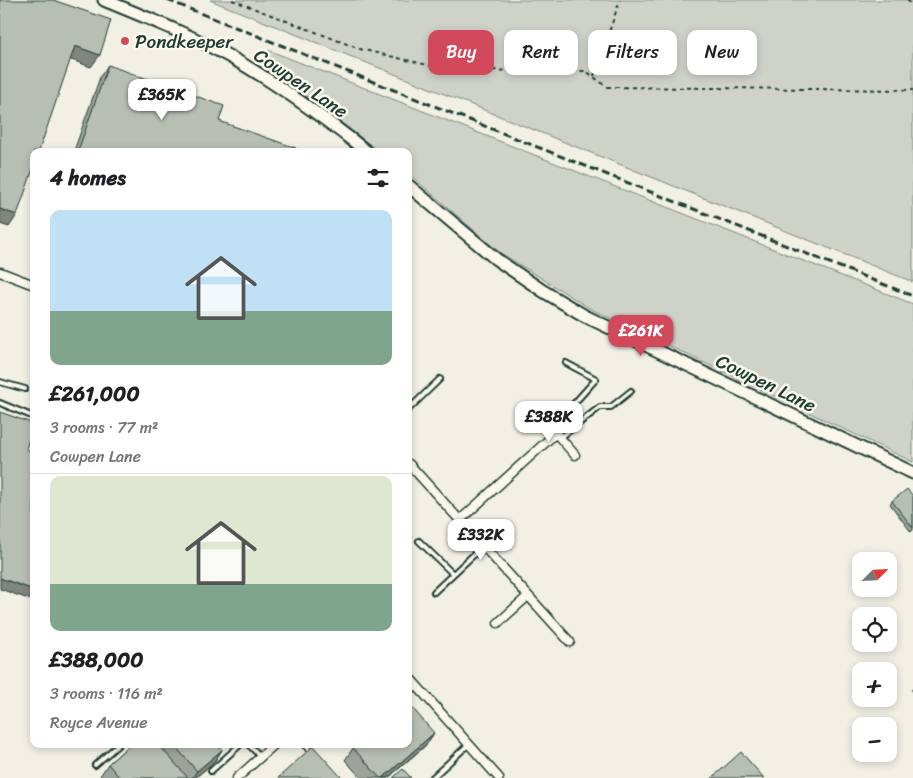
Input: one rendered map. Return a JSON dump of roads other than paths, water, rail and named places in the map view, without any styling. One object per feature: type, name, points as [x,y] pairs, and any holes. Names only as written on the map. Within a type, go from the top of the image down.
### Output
[{"type":"street","name":"Cowpen Lane","points":[[104,0],[186,34],[232,58],[316,112],[362,148]]},
{"type":"street","name":"Cowpen Lane","points":[[412,189],[496,259],[543,291],[585,316],[913,473]]},
{"type":"street","points":[[0,272],[30,283]]},
{"type":"street","points":[[540,415],[575,455]]},
{"type":"street","points":[[460,520],[555,433]]},
{"type":"street","points":[[412,467],[570,642]]},
{"type":"street","points":[[498,623],[528,596]]},
{"type":"street","points":[[412,680],[499,778]]},
{"type":"street","points":[[237,778],[270,748]]},
{"type":"lane","points":[[555,433],[562,417],[596,379],[566,363]]},
{"type":"lane","points":[[412,406],[440,379]]},
{"type":"lane","points":[[0,382],[24,389]]},
{"type":"lane","points":[[555,433],[600,407],[612,407],[631,391]]},
{"type":"lane","points":[[0,403],[30,415]]},
{"type":"lane","points":[[419,541],[453,574]]},
{"type":"lane","points":[[434,592],[483,546]]},
{"type":"lane","points":[[432,778],[468,744]]},
{"type":"lane","points":[[95,765],[114,748]]},
{"type":"lane","points":[[211,771],[237,748]]},
{"type":"lane","points":[[252,748],[260,757]]},
{"type":"lane","points":[[308,748],[318,760]]},
{"type":"railway","points":[[167,0],[913,296]]},
{"type":"place","name":"Pondkeeper","points":[[125,41]]}]
